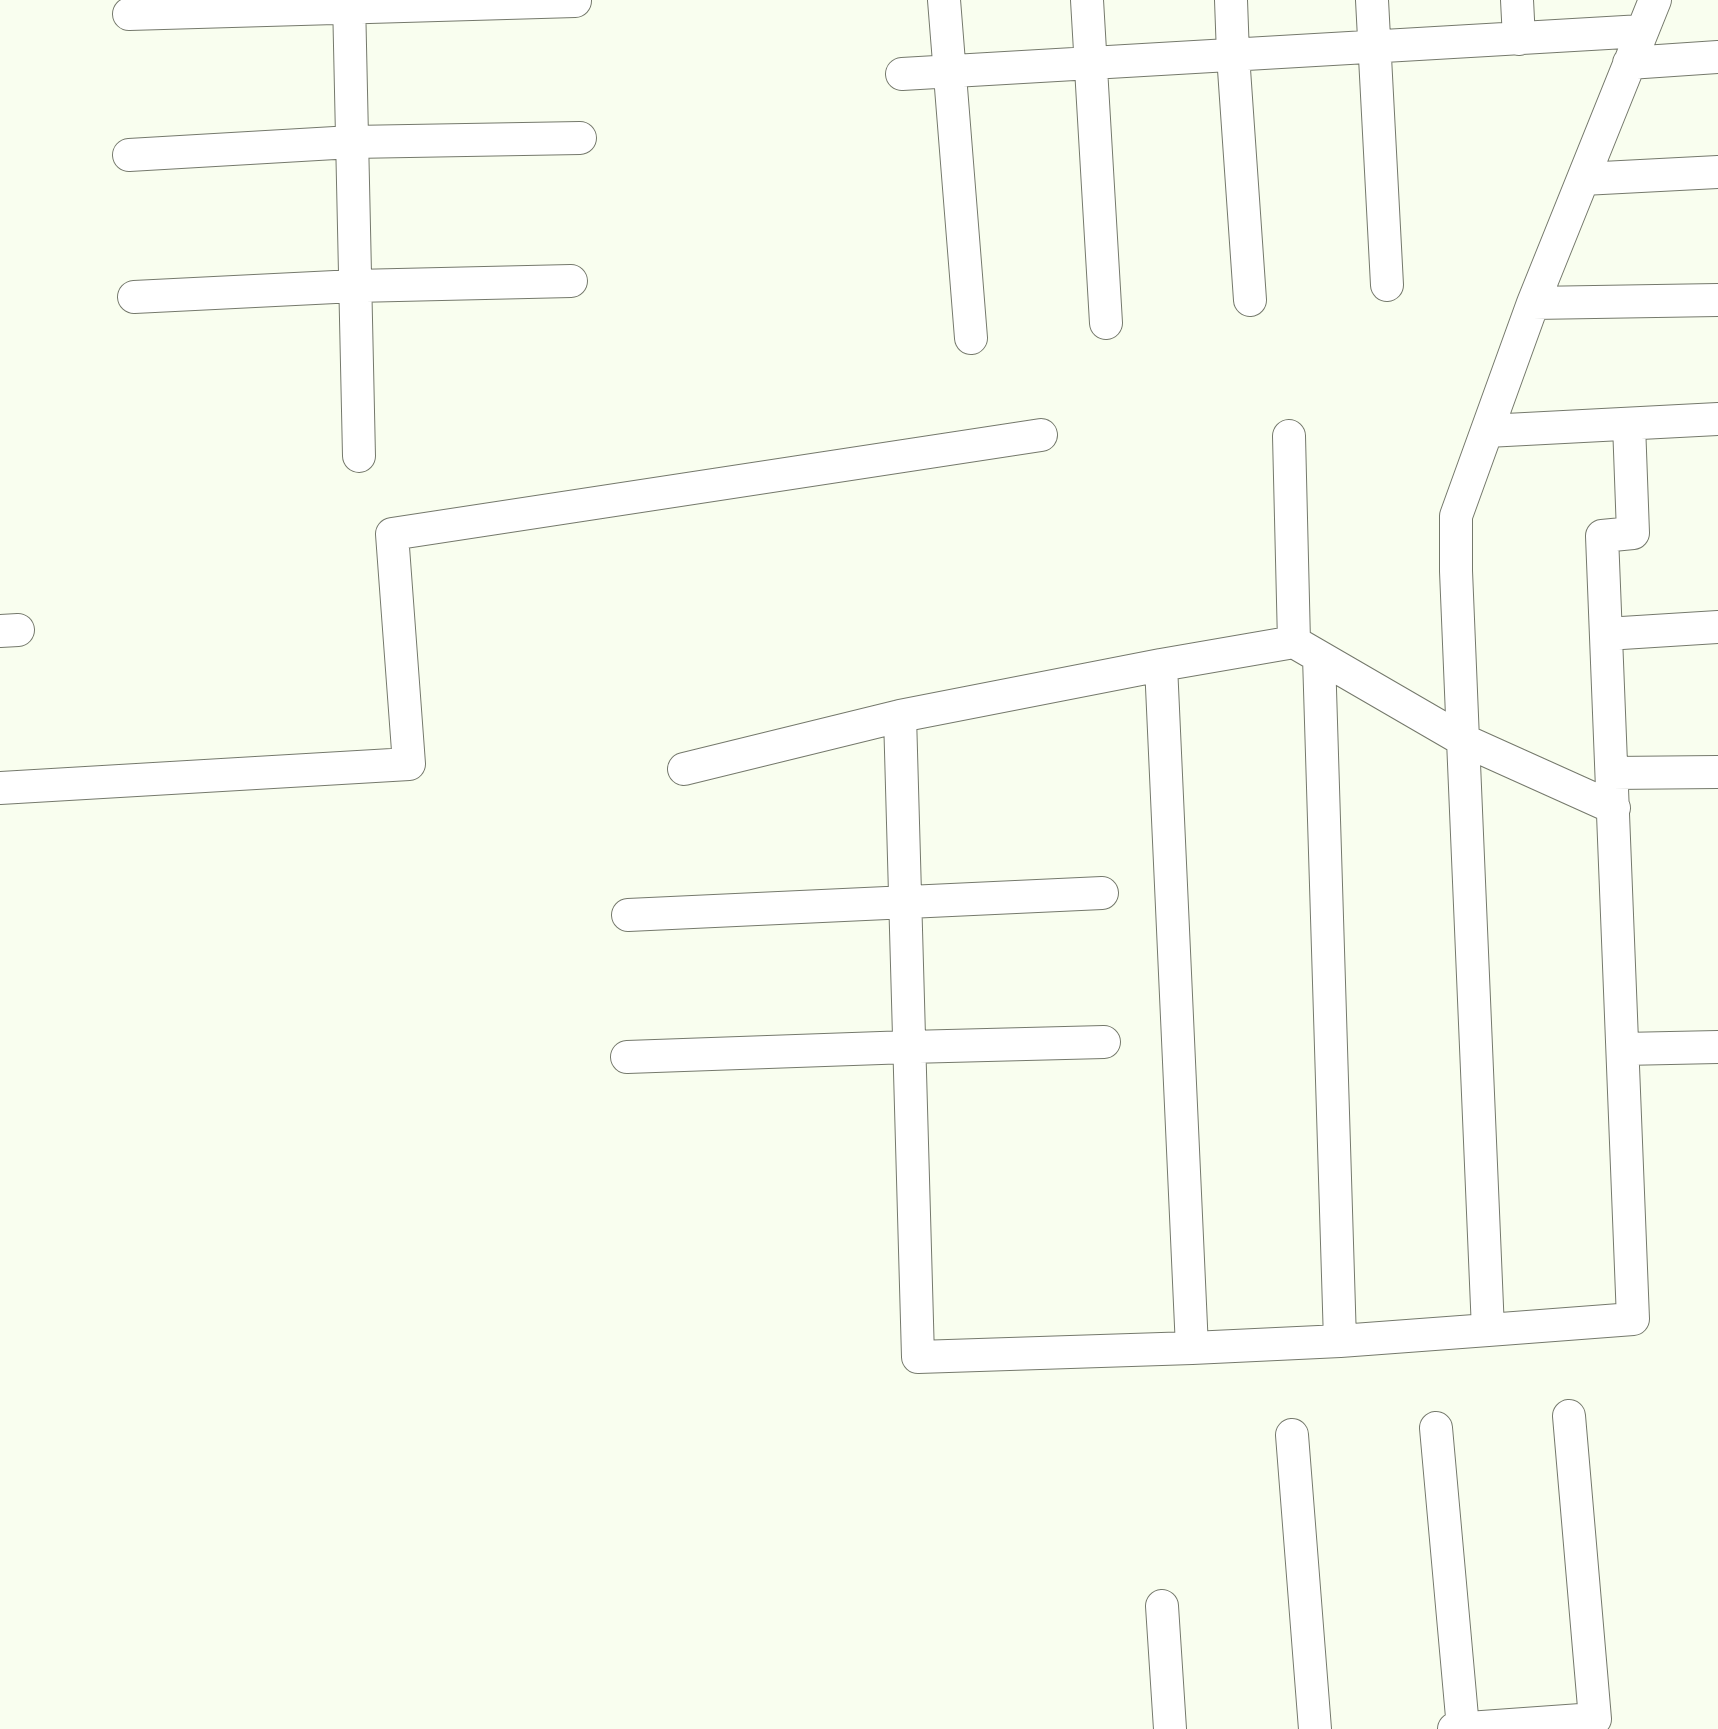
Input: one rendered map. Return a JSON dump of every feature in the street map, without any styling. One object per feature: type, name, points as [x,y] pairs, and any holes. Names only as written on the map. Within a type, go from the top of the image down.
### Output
[{"type":"street","points":[[944,0],[971,338]]},
{"type":"street","points":[[1086,0],[1106,323]]},
{"type":"street","points":[[1231,0],[1250,300]]},
{"type":"street","points":[[1372,0],[1387,285]]},
{"type":"street","points":[[1517,0],[1519,39]]},
{"type":"street","points":[[1488,1330],[1456,572],[1456,516],[1533,303],[1655,0]]},
{"type":"street","points":[[129,14],[349,3],[575,1]]},
{"type":"street","points":[[349,3],[359,456]]},
{"type":"street","points":[[902,74],[1642,32]]},
{"type":"street","points":[[1629,63],[1718,57]]},
{"type":"street","points":[[129,155],[352,142],[580,138]]},
{"type":"street","points":[[1583,179],[1718,172]]},
{"type":"street","points":[[134,297],[355,286],[571,281]]},
{"type":"street","points":[[1533,303],[1718,300]]},
{"type":"street","points":[[1487,431],[1718,419]]},
{"type":"street","points":[[900,716],[918,1357],[1340,1341],[1633,1319],[1602,536],[1634,533],[1629,424]]},
{"type":"street","points":[[0,788],[409,764],[393,534],[1041,435]]},
{"type":"street","points":[[1289,436],[1307,650],[1340,1341]]},
{"type":"street","points":[[1606,634],[1718,627]]},
{"type":"street","points":[[684,769],[900,716],[1161,665],[1307,650],[1463,740],[1614,808]]},
{"type":"street","points":[[1161,665],[1192,1348]]},
{"type":"street","points":[[1612,773],[1718,772]]},
{"type":"street","points":[[628,915],[1102,893]]},
{"type":"street","points":[[627,1057],[1104,1042]]},
{"type":"street","points":[[1623,1049],[1718,1047]]},
{"type":"street","points":[[1454,1729],[1594,1719],[1569,1416]]},
{"type":"street","points":[[1436,1428],[1463,1728]]},
{"type":"street","points":[[1292,1435],[1315,1729]]},
{"type":"street","points":[[1162,1606],[1170,1729]]}]
